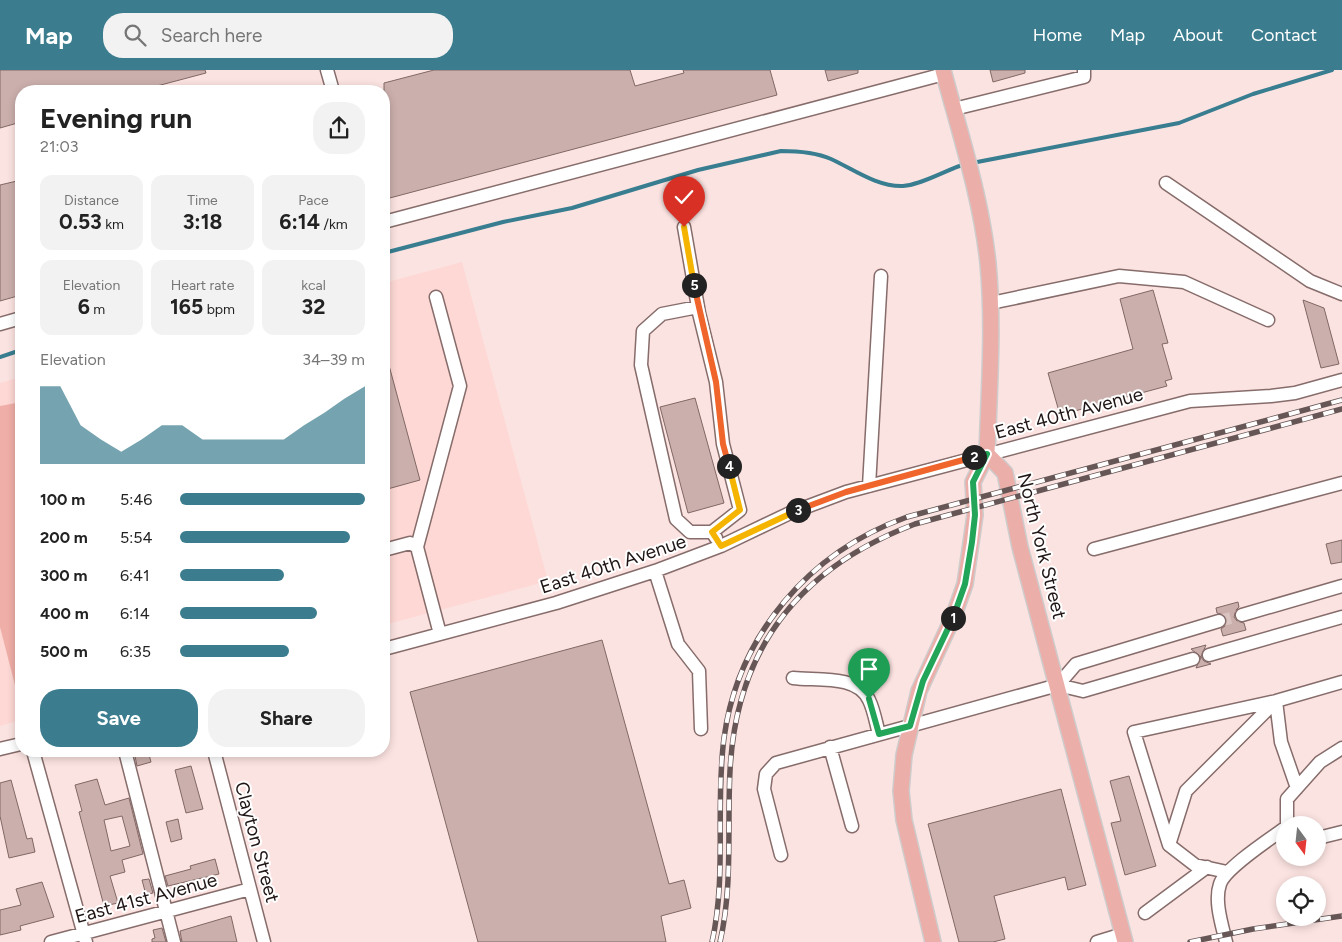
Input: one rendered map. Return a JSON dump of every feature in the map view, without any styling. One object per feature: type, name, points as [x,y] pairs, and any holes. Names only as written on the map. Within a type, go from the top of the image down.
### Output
[{"type":"main road","points":[[933,942],[907,840],[902,810],[902,779],[910,726],[919,691],[954,615],[965,584],[975,515],[973,482],[987,454],[990,303],[988,262],[977,198],[944,72]]},
{"type":"main road","name":"North York Street","points":[[987,454],[1006,473],[1020,548],[1124,938]]},
{"type":"street","points":[[327,70],[331,85]]},
{"type":"street","points":[[954,109],[1084,77],[1084,70]]},
{"type":"street","points":[[390,220],[944,72]]},
{"type":"street","points":[[1166,183],[1310,281],[1342,294]]},
{"type":"street","points":[[684,227],[698,307],[716,382],[723,444],[740,510],[712,532],[690,532],[676,519],[641,365],[643,331],[662,314],[698,307]]},
{"type":"street","points":[[868,486],[881,276]]},
{"type":"street","points":[[990,303],[1119,276],[1184,282],[1268,320]]},
{"type":"street","points":[[436,297],[460,386],[417,547],[440,634]]},
{"type":"street","points":[[0,324],[15,320]]},
{"type":"street","name":"East 40th Avenue","points":[[390,647],[556,603],[655,571],[721,546],[804,507],[868,486],[1190,401],[1295,393],[1342,380]]},
{"type":"street","points":[[1094,549],[1342,483]]},
{"type":"street","points":[[712,532],[721,546]]},
{"type":"street","points":[[390,548],[410,543],[417,547]]},
{"type":"street","points":[[655,571],[678,644],[699,671],[701,729]]},
{"type":"street","points":[[1242,615],[1342,586]]},
{"type":"street","points":[[1209,655],[1342,617]]},
{"type":"street","points":[[1058,685],[1076,664],[1219,621]]},
{"type":"street","points":[[781,855],[764,789],[766,774],[776,763],[1058,685],[1083,690],[1193,659]]},
{"type":"street","points":[[793,678],[852,683],[861,689],[869,699],[879,734]]},
{"type":"street","points":[[1227,872],[1195,865],[1170,845],[1134,732],[1276,700],[1342,682]]},
{"type":"street","points":[[1276,700],[1282,742],[1297,788]]},
{"type":"street","points":[[1170,845],[1186,791],[1276,700]]},
{"type":"street","points":[[0,749],[15,745]]},
{"type":"street","points":[[830,747],[852,826]]},
{"type":"street","points":[[1286,816],[1287,799],[1320,762],[1342,748]]},
{"type":"street","points":[[35,757],[85,938]]},
{"type":"street","points":[[127,757],[150,842],[165,912],[174,942]]},
{"type":"street","name":"Clayton Street","points":[[216,757],[264,942]]},
{"type":"street","points":[[1326,836],[1342,832]]},
{"type":"street","points":[[1226,942],[1218,903],[1220,884],[1227,872],[1276,834]]},
{"type":"street","points":[[1145,913],[1207,867]]},
{"type":"street","name":"East 41st Avenue","points":[[51,942],[85,938],[165,912],[250,890]]},
{"type":"street","points":[[1098,942],[1124,938]]},
{"type":"shaded area","points":[[462,262],[548,581],[390,623],[390,281]]},
{"type":"shaded area","points":[[15,379],[15,722],[0,726],[0,383]]},
{"type":"shaded area","points":[[15,403],[15,685],[0,627],[0,406]]},
{"type":"building","points":[[0,70],[205,70],[206,73],[161,85],[15,85],[15,124],[0,128]]},
{"type":"building","points":[[434,70],[630,70],[635,86],[684,73],[683,70],[770,70],[777,95],[390,198],[390,85],[384,85],[384,83]]},
{"type":"building","points":[[825,70],[858,70],[858,73],[828,81]]},
{"type":"building","points":[[990,70],[1025,70],[1025,73],[993,82]]},
{"type":"building","points":[[15,181],[15,297],[0,301],[0,185]]},
{"type":"building","points":[[1153,290],[1168,343],[1162,344],[1172,379],[1165,381],[1167,386],[1060,415],[1048,373],[1133,349],[1120,299]]},
{"type":"building","points":[[1303,300],[1324,308],[1339,364],[1321,368]]},
{"type":"building","points":[[390,369],[420,480],[390,488]]},
{"type":"building","points":[[695,398],[724,503],[688,513],[660,407]]},
{"type":"building","points":[[1342,540],[1342,562],[1331,564],[1326,544]]},
{"type":"building","points":[[1238,602],[1239,607],[1234,617],[1237,621],[1244,623],[1246,630],[1223,636],[1221,629],[1225,626],[1227,619],[1224,615],[1217,613],[1216,608]]},
{"type":"building","points":[[602,640],[669,884],[684,880],[691,908],[661,916],[666,942],[478,942],[410,692]]},
{"type":"building","points":[[1206,645],[1201,657],[1191,649]]},
{"type":"building","points":[[1201,657],[1204,661],[1211,664],[1196,668]]},
{"type":"building","points":[[135,757],[150,757],[151,762],[137,766]]},
{"type":"building","points":[[191,766],[203,809],[186,813],[175,770]]},
{"type":"building","points":[[1129,776],[1156,866],[1125,875],[1111,823],[1121,821],[1110,781]]},
{"type":"building","points":[[97,779],[105,805],[129,798],[143,854],[122,860],[125,872],[110,876],[118,903],[104,906],[79,812],[82,811],[75,785]],"holes":[[[122,816],[130,846],[111,851],[104,820]]]},
{"type":"building","points":[[11,780],[27,839],[32,838],[35,852],[9,858],[0,816],[0,783]]},
{"type":"building","points":[[1061,789],[1086,885],[1068,890],[1065,877],[994,896],[1005,939],[993,942],[959,942],[928,824]]},
{"type":"building","points":[[178,819],[182,839],[171,842],[166,822]]},
{"type":"building","points":[[215,859],[219,874],[168,886],[165,876],[191,869],[190,866]]},
{"type":"building","points":[[149,879],[153,893],[146,895],[142,880]]},
{"type":"building","points":[[42,882],[54,917],[20,926],[21,930],[0,935],[0,910],[21,905],[16,889]]},
{"type":"building","points":[[231,916],[237,942],[182,942],[180,931]]},
{"type":"building","points":[[162,928],[166,942],[152,942],[152,939],[155,938],[153,930]]},
{"type":"waterway","points":[[972,163],[1179,123],[1253,94],[1332,70]]},
{"type":"waterway","points":[[390,251],[503,222],[572,208],[698,170],[781,151],[806,152],[819,155],[875,181],[893,186],[918,183],[965,164]]},
{"type":"waterway","points":[[0,357],[15,352]]},
{"type":"tunnel","points":[[1219,621],[1242,615]]},
{"type":"railway","points":[[712,942],[719,891],[720,789],[724,738],[732,700],[745,665],[762,632],[784,602],[810,575],[839,552],[872,532],[907,517],[1342,400]]},
{"type":"railway","points":[[720,942],[727,900],[730,771],[735,727],[745,686],[761,650],[782,617],[808,588],[839,563],[875,542],[915,524],[1342,409]]},
{"type":"railway","points":[[1190,942],[1253,929],[1342,916]]},
{"type":"route","points":[[684,227],[699,313],[716,382],[723,444],[740,510],[712,532],[721,546],[790,513],[846,492],[987,454],[973,482],[975,515],[965,584],[948,630],[919,691],[910,726],[879,734],[869,699]]}]
